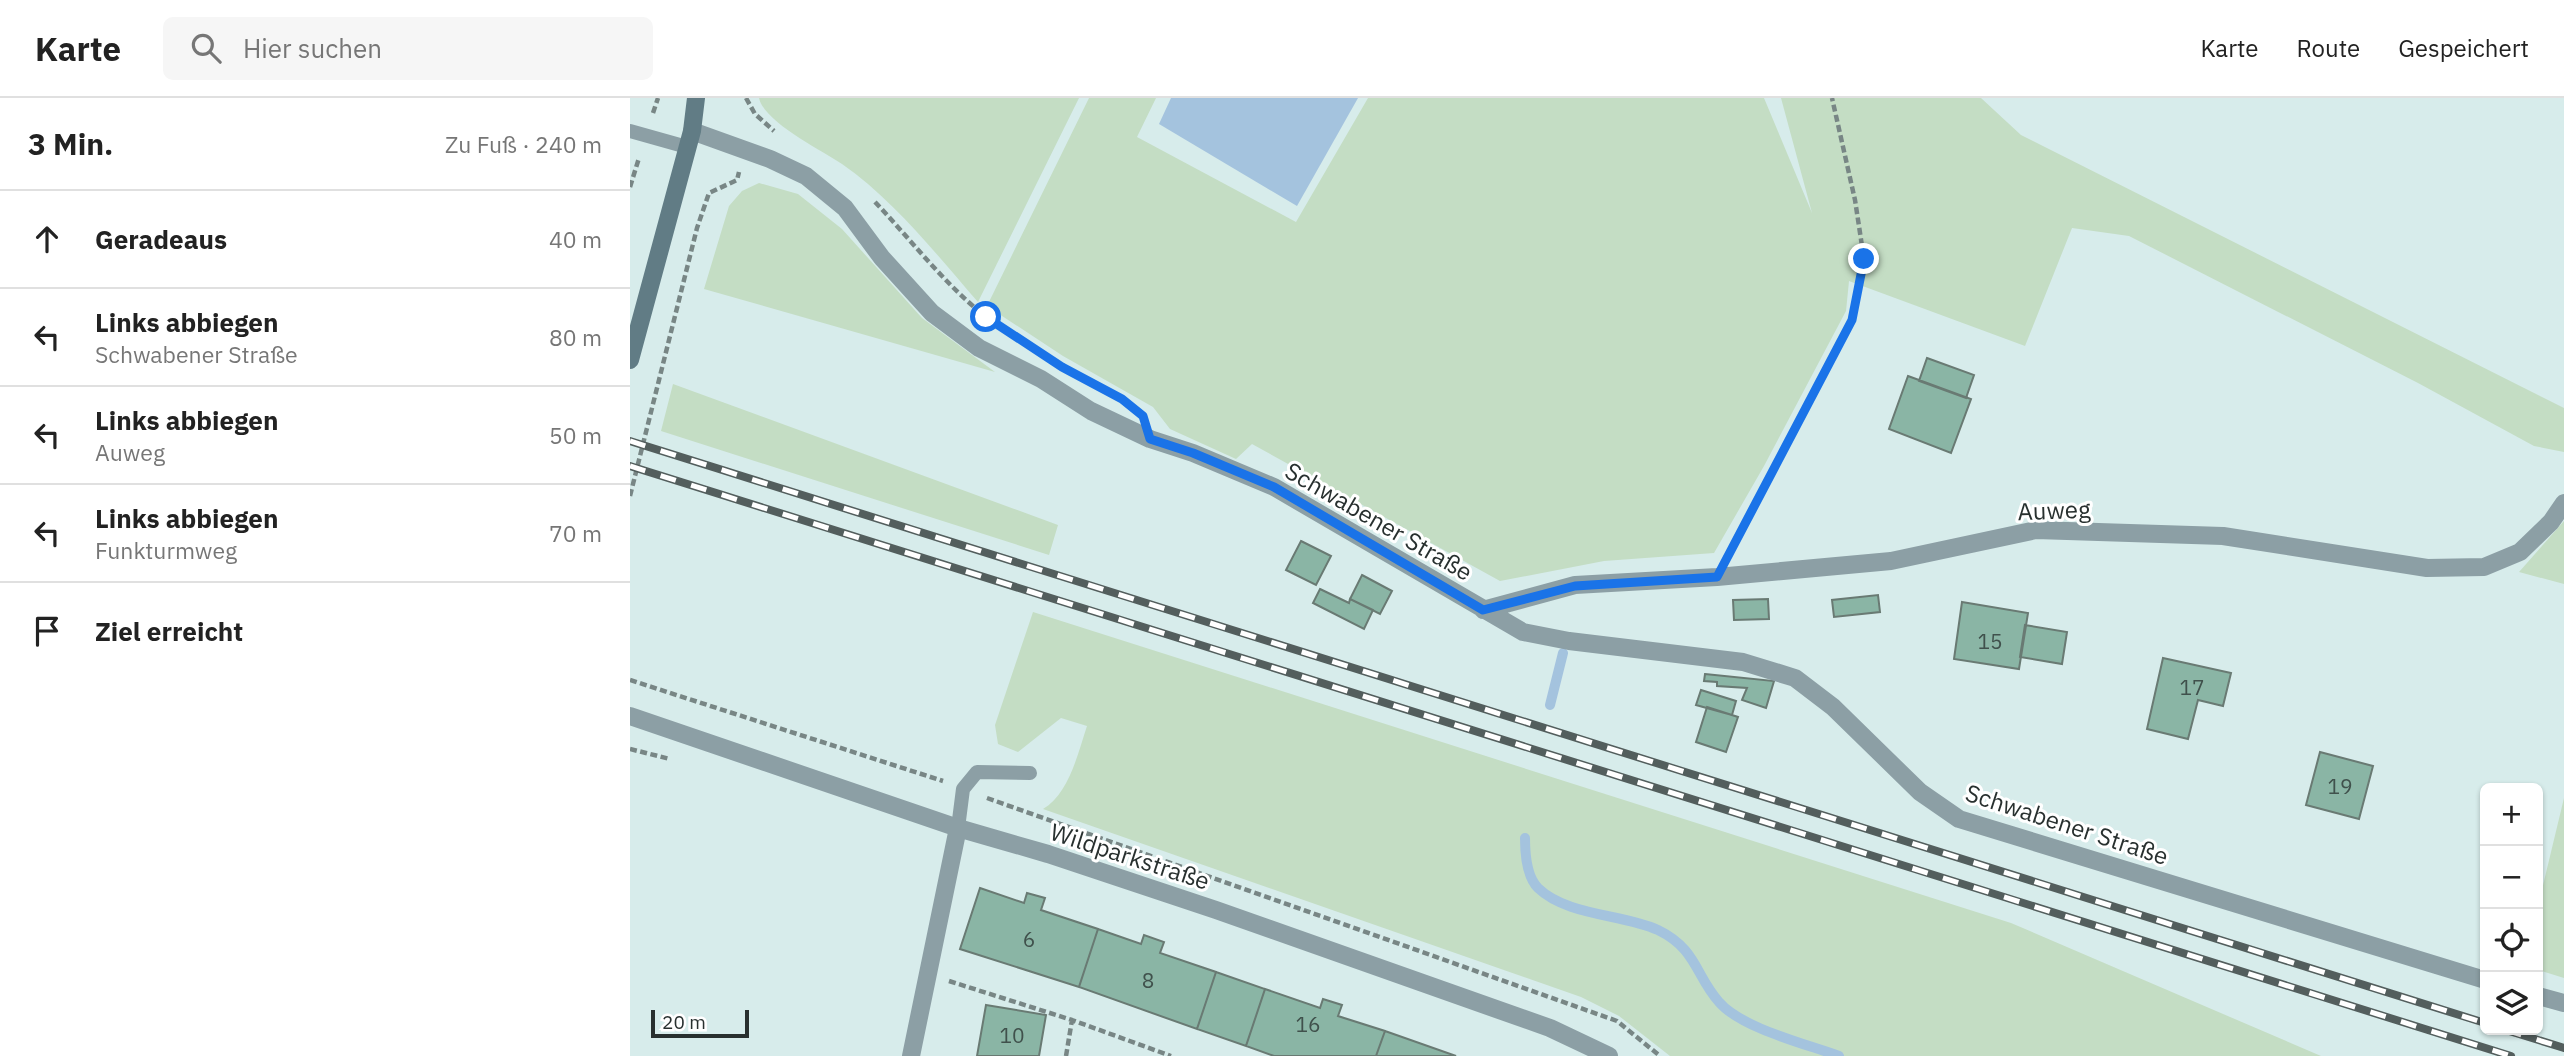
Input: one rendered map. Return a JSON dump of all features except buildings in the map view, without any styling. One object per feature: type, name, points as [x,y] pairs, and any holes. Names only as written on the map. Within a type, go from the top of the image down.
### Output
[{"type":"street","points":[[630,360],[689,139],[696,98]]},
{"type":"street","points":[[689,139],[707,98]]},
{"type":"street","name":"Schwabener Straße","points":[[689,139],[746,149],[806,176],[845,208],[882,258],[932,313],[979,348],[1041,379],[1091,411],[1150,439],[1193,453],[1274,487],[1523,632],[1569,641],[1743,662],[1795,678],[1833,707],[1920,792],[1959,819],[2480,978]]},
{"type":"street","name":"Auweg","points":[[1483,610],[1575,586],[1717,577],[1891,561],[2036,530],[2223,536],[2427,568],[2484,567],[2520,552],[2551,522],[2564,503]]},
{"type":"street","name":"Wildparkstraße","points":[[630,716],[958,828],[1048,854],[1242,919],[1550,1028],[1609,1056]]},
{"type":"street","points":[[911,1056],[958,828]]},
{"type":"street","points":[[2543,997],[2564,1003]]},
{"type":"lane","points":[[630,131],[689,139]]},
{"type":"lane","points":[[958,828],[963,789],[977,772],[1030,773]]},
{"type":"path","points":[[746,98],[755,114],[775,132]]},
{"type":"path","points":[[1717,577],[1852,320],[1864,259],[1855,200],[1832,98]]},
{"type":"path","points":[[630,496],[705,205],[709,193],[737,180],[755,114]]},
{"type":"path","points":[[630,187],[640,155]]},
{"type":"path","points":[[867,193],[986,317],[1007,331]]},
{"type":"path","points":[[630,680],[925,773],[963,789],[1604,1016],[1617,1021],[1660,1056]]},
{"type":"path","points":[[630,749],[676,761]]},
{"type":"path","points":[[945,980],[1072,1020],[1171,1056]]},
{"type":"path","points":[[1066,1056],[1072,1020]]},
{"type":"green space","points":[[759,98],[1079,98],[978,302],[880,194],[842,164],[782,126],[763,107]]},
{"type":"green space","points":[[1089,98],[1156,98],[1137,137],[1296,222],[1368,98],[1764,98],[1812,213],[1781,98],[1981,98],[2021,135],[2564,408],[2564,452],[2534,446],[2418,383],[2129,236],[2072,228],[2025,346],[1849,281],[1846,311],[1764,466],[1714,553],[1604,561],[1500,581],[1252,444],[1236,459],[1170,429],[1153,407],[1063,356],[987,306]]},
{"type":"green space","points":[[759,183],[798,194],[842,229],[922,318],[995,372],[704,289],[729,206],[742,191]]},
{"type":"green space","points":[[673,384],[1058,525],[1049,555],[661,431]]},
{"type":"green space","points":[[2564,521],[2564,584],[2519,572]]},
{"type":"green space","points":[[1033,612],[2011,923],[2321,1056],[1670,1056],[1619,1016],[1581,997],[1043,809],[1060,793],[1066,783],[1087,726],[1061,718],[1018,752],[998,744],[995,725]]},
{"type":"green space","points":[[2564,798],[2564,978],[2543,972],[2543,885]]},
{"type":"water","points":[[1171,98],[1358,98],[1297,206],[1159,124]]},
{"type":"waterway","points":[[1550,705],[1563,653]]},
{"type":"waterway","points":[[1525,838],[1531,878],[1538,888],[1550,897],[1579,909],[1644,925],[1671,937],[1681,945],[1711,992],[1729,1011],[1742,1020],[1775,1034],[1839,1056]]},
{"type":"railway","points":[[630,441],[2480,1021]]},
{"type":"railway","points":[[630,466],[2511,1056]]},
{"type":"railway","points":[[2522,1035],[2564,1048]]},
{"type":"route","points":[[986,317],[1062,367],[1122,399],[1143,416],[1150,439],[1193,453],[1274,487],[1483,610],[1575,586],[1717,577],[1852,320],[1864,259]]}]
